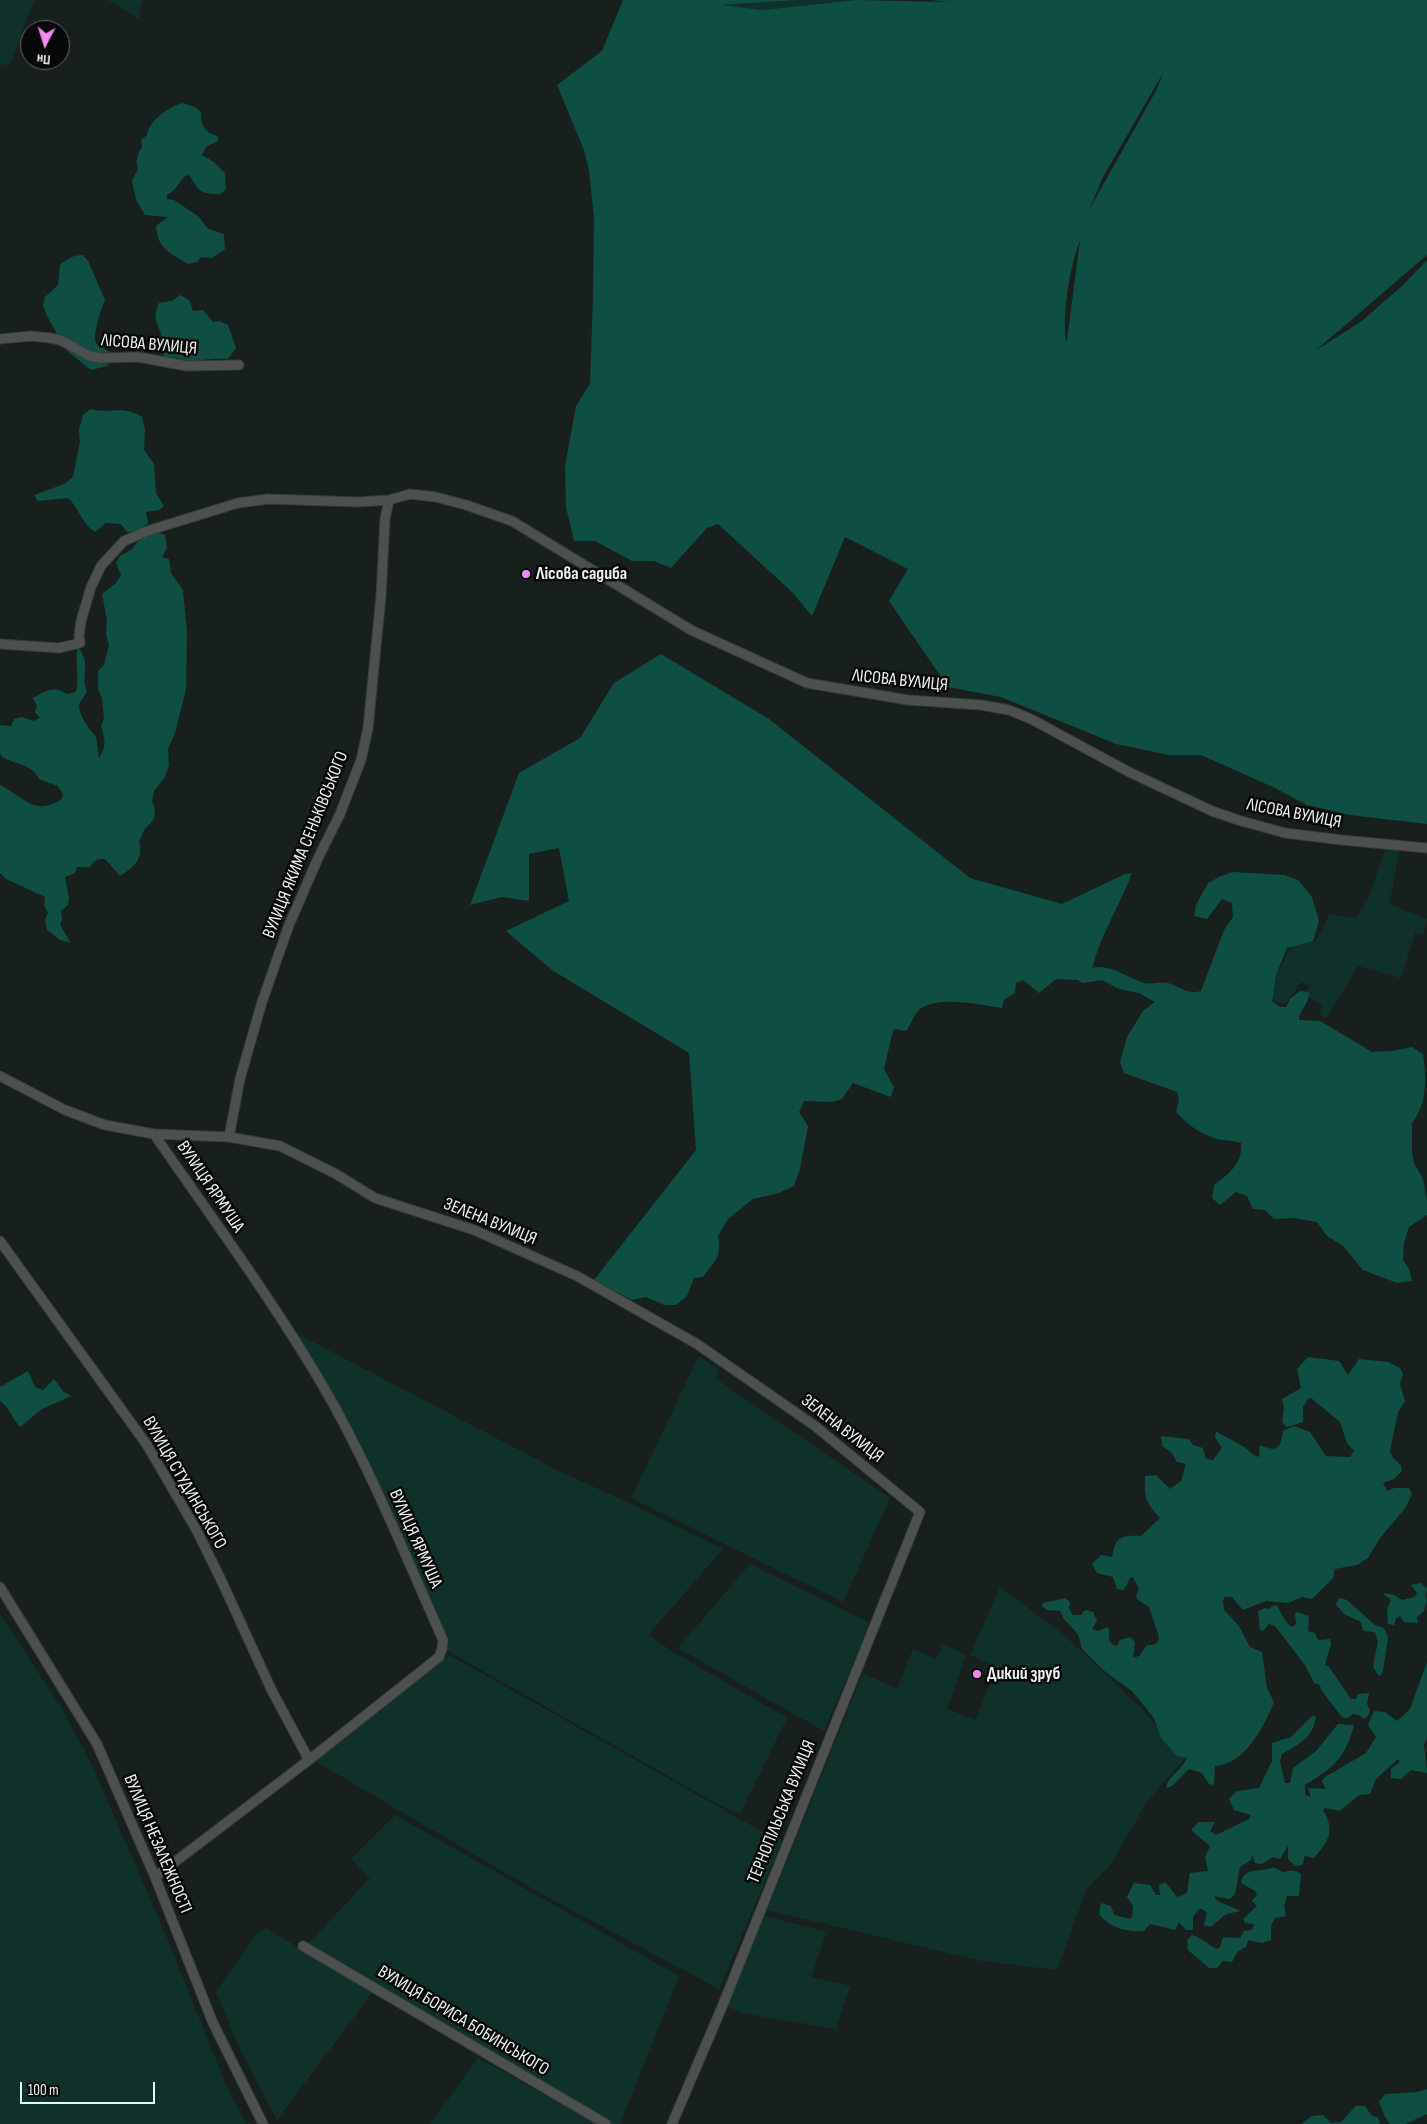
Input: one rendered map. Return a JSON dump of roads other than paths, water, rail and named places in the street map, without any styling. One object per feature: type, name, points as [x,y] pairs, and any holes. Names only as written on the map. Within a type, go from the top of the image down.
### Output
[{"type":"street","name":"ЛІСОВА ВУЛИЦЯ","points":[[0,339],[31,336],[50,338],[60,340],[90,356],[101,358],[138,357],[187,366],[239,364]]},
{"type":"street","name":"ЛІСОВА ВУЛИЦЯ","points":[[0,644],[59,648],[80,643],[81,621],[91,587],[101,566],[124,541],[146,532],[238,503],[268,499],[358,502],[389,500],[410,494],[436,497],[512,521],[691,630],[808,683],[908,700],[981,705],[1009,710],[1031,719],[1137,776],[1212,811],[1238,820],[1284,832],[1342,840],[1427,848]]},
{"type":"street","name":"ВУЛИЦЯ ЯКИМА СЕНЬКІВСЬКОГО","points":[[229,1137],[240,1079],[262,1002],[286,934],[319,856],[340,814],[361,760],[368,728],[381,596],[385,519],[389,500]]},
{"type":"street","name":"ЗЕЛЕНА ВУЛИЦЯ","points":[[0,1076],[65,1110],[105,1125],[154,1134],[229,1137],[280,1146],[336,1174],[375,1198],[474,1230],[577,1276],[697,1344],[815,1426],[920,1512]]},
{"type":"street","name":"ВУЛИЦЯ ЯРМУША","points":[[154,1134],[284,1324],[324,1387],[375,1488],[442,1640],[442,1650],[438,1657],[309,1760],[155,1877]]},
{"type":"street","name":"ВУЛИЦЯ СТУДИНСЬКОГО","points":[[0,1240],[119,1405],[168,1480],[206,1548],[272,1691],[309,1760]]},
{"type":"street","name":"ТЕРНОПІЛЬСЬКА ВУЛИЦЯ","points":[[672,2124],[722,2007],[920,1512]]},
{"type":"street","name":"ВУЛИЦЯ НЕЗАЛЕЖНОСТІ","points":[[0,1587],[97,1744],[155,1877],[213,2023],[263,2124]]},
{"type":"street","name":"ВУЛИЦЯ БОРИСА БОБИНСЬКОГО","points":[[304,1946],[606,2124]]},
{"type":"place","name":"Лісова садиба","points":[[526,574]]},
{"type":"place","name":"Дикий зруб","points":[[977,1674]]}]
